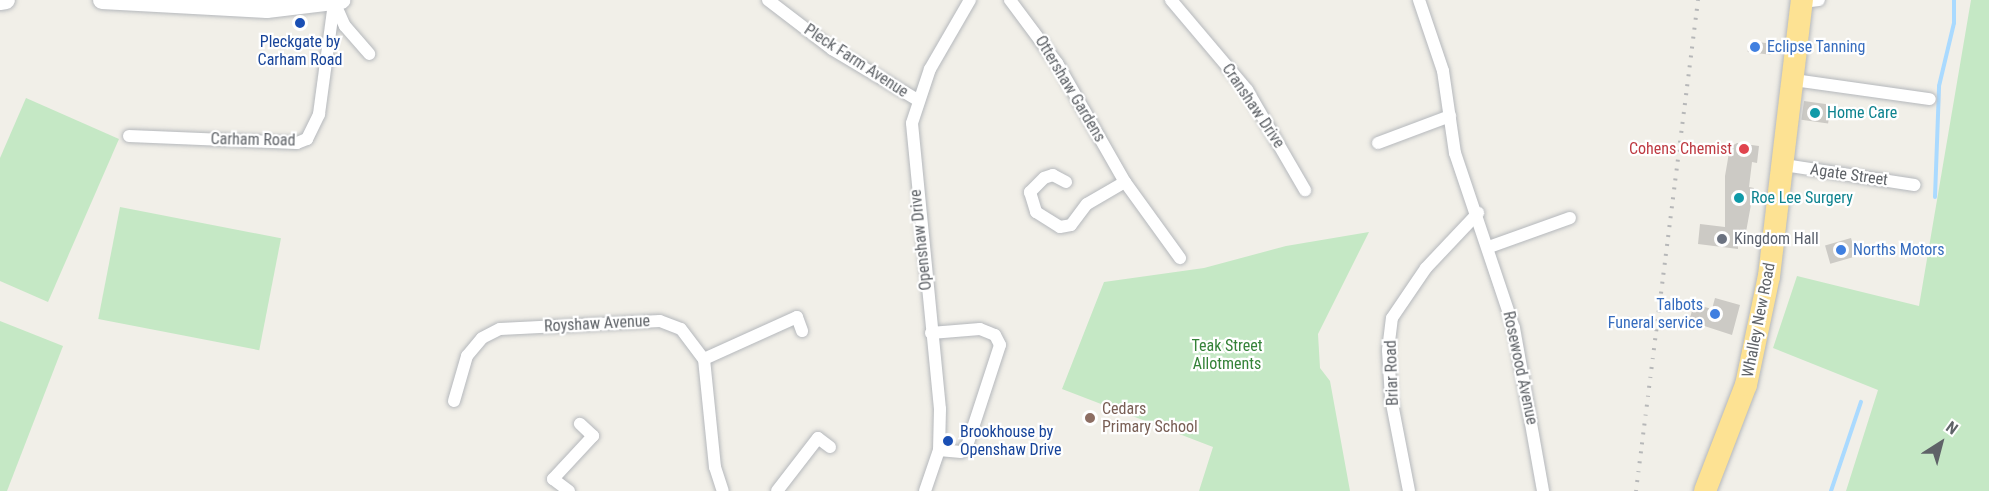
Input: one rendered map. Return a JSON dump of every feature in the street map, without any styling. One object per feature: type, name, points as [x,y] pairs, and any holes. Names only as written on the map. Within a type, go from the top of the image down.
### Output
[{"type":"highway","name":"Whalley New Road","points":[[1705,491],[1746,385],[1769,276],[1794,80],[1808,1]]},
{"type":"main road","points":[[0,1],[6,0]]},
{"type":"main road","points":[[102,0],[267,9],[337,2]]},
{"type":"street","name":"Pleck Farm Avenue","points":[[768,0],[832,49],[916,99]]},
{"type":"street","name":"Openshaw Drive","points":[[926,491],[939,450],[931,333],[912,147],[916,99],[970,0]]},
{"type":"street","name":"Ottershaw Gardens","points":[[1010,0],[1057,63],[1125,182],[1180,258]]},
{"type":"street","name":"Cranshaw Drive","points":[[1171,0],[1246,90],[1305,190]]},
{"type":"street","name":"Rosewood Avenue","points":[[1419,0],[1443,71],[1455,153],[1478,213],[1515,328],[1544,491]]},
{"type":"street","points":[[337,2],[341,21],[369,54]]},
{"type":"street","name":"Carham Road","points":[[129,136],[297,143],[307,139],[319,114],[337,2]]},
{"type":"street","points":[[1794,80],[1930,99]]},
{"type":"street","points":[[1378,143],[1450,116]]},
{"type":"street","name":"Agate Street","points":[[1784,165],[1914,185]]},
{"type":"street","points":[[1066,182],[1053,175],[1044,178],[1030,192],[1036,212],[1060,227],[1071,225],[1087,204],[1125,182]]},
{"type":"street","name":"Briar Road","points":[[1409,491],[1391,398],[1388,350],[1392,318],[1431,261],[1478,213]]},
{"type":"street","points":[[1489,247],[1570,218]]},
{"type":"street","points":[[704,359],[797,317],[802,331]]},
{"type":"street","name":"Royshaw Avenue","points":[[454,401],[467,356],[482,338],[500,329],[660,321],[681,329],[704,359],[719,489]]},
{"type":"street","points":[[931,333],[980,328],[995,335],[1000,345],[967,447],[961,452],[939,450]]},
{"type":"street","points":[[569,491],[554,479],[593,436],[580,424]]},
{"type":"street","points":[[777,491],[818,438],[830,447]]},
{"type":"green space","points":[[1971,0],[1989,0],[1989,491],[1846,491],[1878,390],[1773,348],[1797,276],[1919,306]]},
{"type":"green space","points":[[26,98],[119,139],[48,302],[0,281],[0,158]]},
{"type":"green space","points":[[120,207],[281,238],[259,350],[98,319]]},
{"type":"green space","name":"Teak Street Allotments","points":[[1369,232],[1318,334],[1320,368],[1330,381],[1350,491],[1199,491],[1213,447],[1062,389],[1104,282],[1204,268],[1286,246]]},
{"type":"green space","points":[[0,321],[63,346],[7,491],[0,491]]},
{"type":"building","points":[[1749,41],[1772,44],[1770,55],[1748,52]]},
{"type":"building","name":"Home Care","points":[[1804,101],[1831,105],[1828,124],[1801,120]]},
{"type":"building","points":[[1737,143],[1759,146],[1757,163],[1752,162],[1749,187],[1754,188],[1744,243],[1738,243],[1738,249],[1698,244],[1700,224],[1725,227],[1725,176],[1730,147]]},
{"type":"building","name":"Norths Motors","points":[[1851,238],[1856,256],[1830,264],[1825,245]]},
{"type":"building","name":"Talbots Funeral service","points":[[1715,298],[1740,305],[1732,335],[1689,321],[1694,304],[1712,309]]},
{"type":"waterway","points":[[1935,197],[1939,86],[1954,23],[1954,0]]},
{"type":"waterway","points":[[1831,491],[1861,402]]},
{"type":"railway","points":[[1636,491],[1698,0]]},
{"type":"place","name":"Pleckgate by Carham Road","points":[[300,23]]},
{"type":"place","name":"Eclipse Tanning","points":[[1755,47]]},
{"type":"place","name":"Home Care","points":[[1815,113]]},
{"type":"place","name":"Cohens Chemist","points":[[1744,149]]},
{"type":"place","name":"Roe Lee Surgery","points":[[1739,198]]},
{"type":"place","name":"Kingdom Hall","points":[[1722,239]]},
{"type":"place","name":"Norths Motors","points":[[1841,250]]},
{"type":"place","name":"Talbots Funeral service","points":[[1715,314]]},
{"type":"place","name":"Cedars Primary School","points":[[1090,418]]},
{"type":"place","name":"Brookhouse by Openshaw Drive","points":[[948,441]]}]
